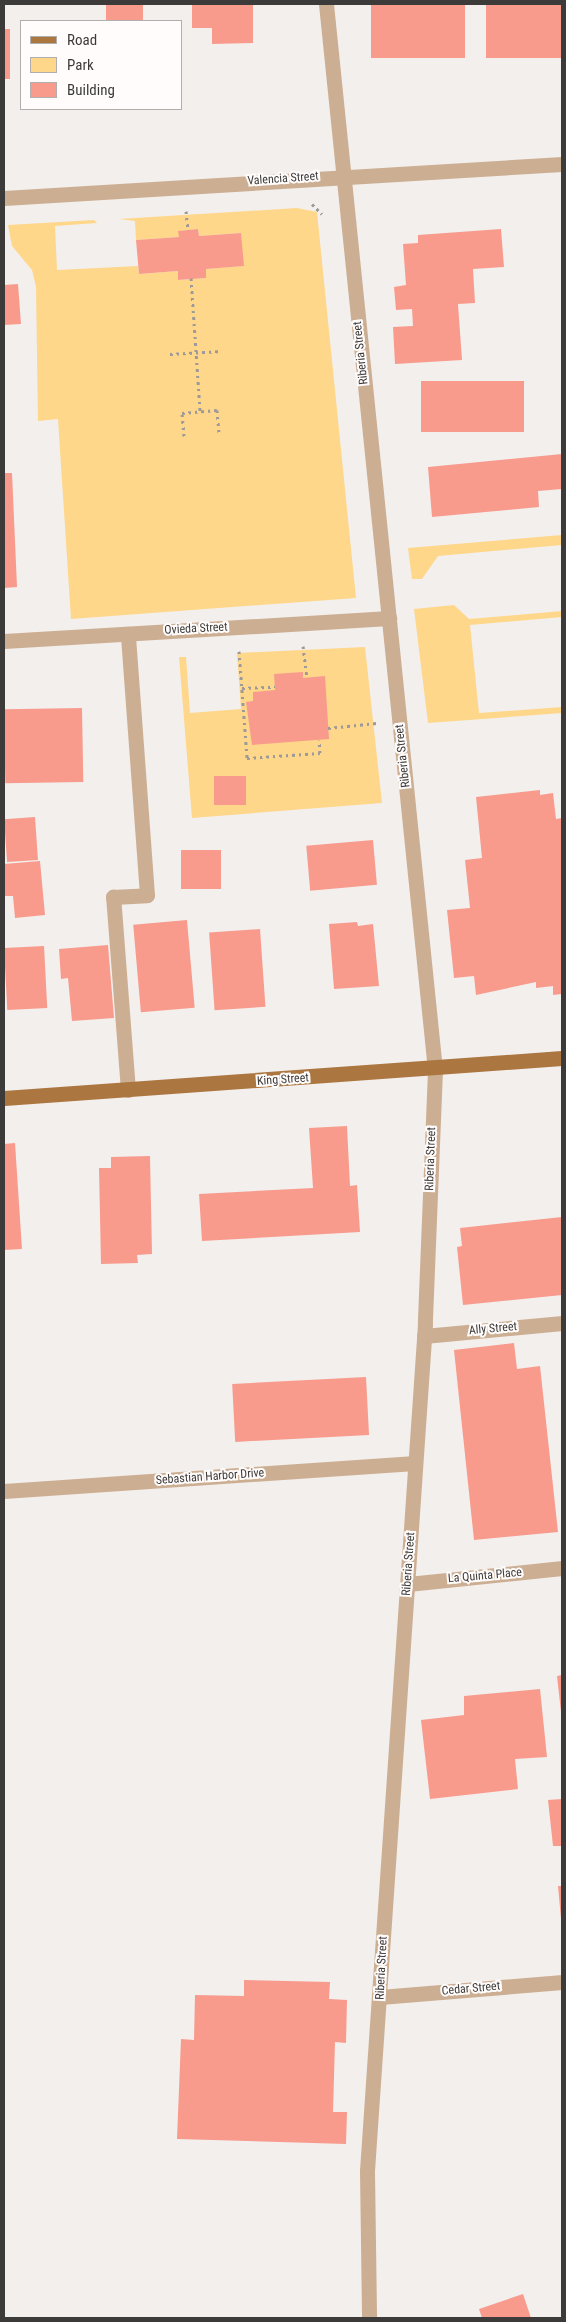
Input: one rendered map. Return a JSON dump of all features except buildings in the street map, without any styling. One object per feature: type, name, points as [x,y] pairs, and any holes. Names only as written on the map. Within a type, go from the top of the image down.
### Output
[{"type":"main road","name":"King Street","points":[[4,1098],[435,1070],[562,1058]]},
{"type":"street","name":"Riberia Street","points":[[326,4],[341,176],[389,618],[435,1070],[424,1336],[367,2171],[369,2318]]},
{"type":"street","name":"Valencia Street","points":[[4,198],[562,164]]},
{"type":"street","name":"Ovieda Street","points":[[4,641],[389,618]]},
{"type":"street","points":[[128,634],[147,895],[113,897],[128,1090]]},
{"type":"street","name":"Ally Street","points":[[424,1336],[562,1323]]},
{"type":"street","name":"Sebastian Harbor Drive","points":[[4,1491],[416,1463]]},
{"type":"street","name":"La Quinta Place","points":[[408,1584],[562,1568]]},
{"type":"street","name":"Cedar Street","points":[[380,1997],[562,1982]]},
{"type":"path","points":[[307,204],[320,208],[323,224]]},
{"type":"path","points":[[186,210],[188,230]]},
{"type":"path","points":[[177,211],[196,210]]},
{"type":"path","points":[[191,278],[200,411]]},
{"type":"path","points":[[170,354],[222,351]]},
{"type":"path","points":[[184,436],[182,413],[217,410],[220,434]]},
{"type":"path","points":[[303,646],[306,677]]},
{"type":"path","points":[[294,647],[313,646]]},
{"type":"path","points":[[231,650],[248,649]]},
{"type":"path","points":[[239,650],[247,758],[320,753],[319,740]]},
{"type":"path","points":[[242,688],[275,686]]},
{"type":"path","points":[[376,714],[378,732]]},
{"type":"path","points":[[328,728],[378,722]]},
{"type":"green space","points":[[297,208],[317,212],[356,598],[71,619],[58,419],[38,421],[36,287],[32,270],[12,246],[8,225],[94,220],[97,223],[55,226],[57,270],[138,266],[139,274],[178,271],[179,280],[206,278],[206,269],[243,266],[241,233],[199,236],[198,229],[179,231],[179,237],[136,240],[135,221],[119,219]]},
{"type":"green space","points":[[562,535],[562,545],[438,556],[422,579],[412,579],[408,548]]},
{"type":"green space","points":[[454,605],[469,619],[562,611],[562,617],[470,625],[479,713],[562,707],[562,713],[428,723],[414,609]]},
{"type":"green space","points":[[365,647],[382,803],[192,818],[179,657],[186,657],[190,713],[241,709],[237,653]]}]
